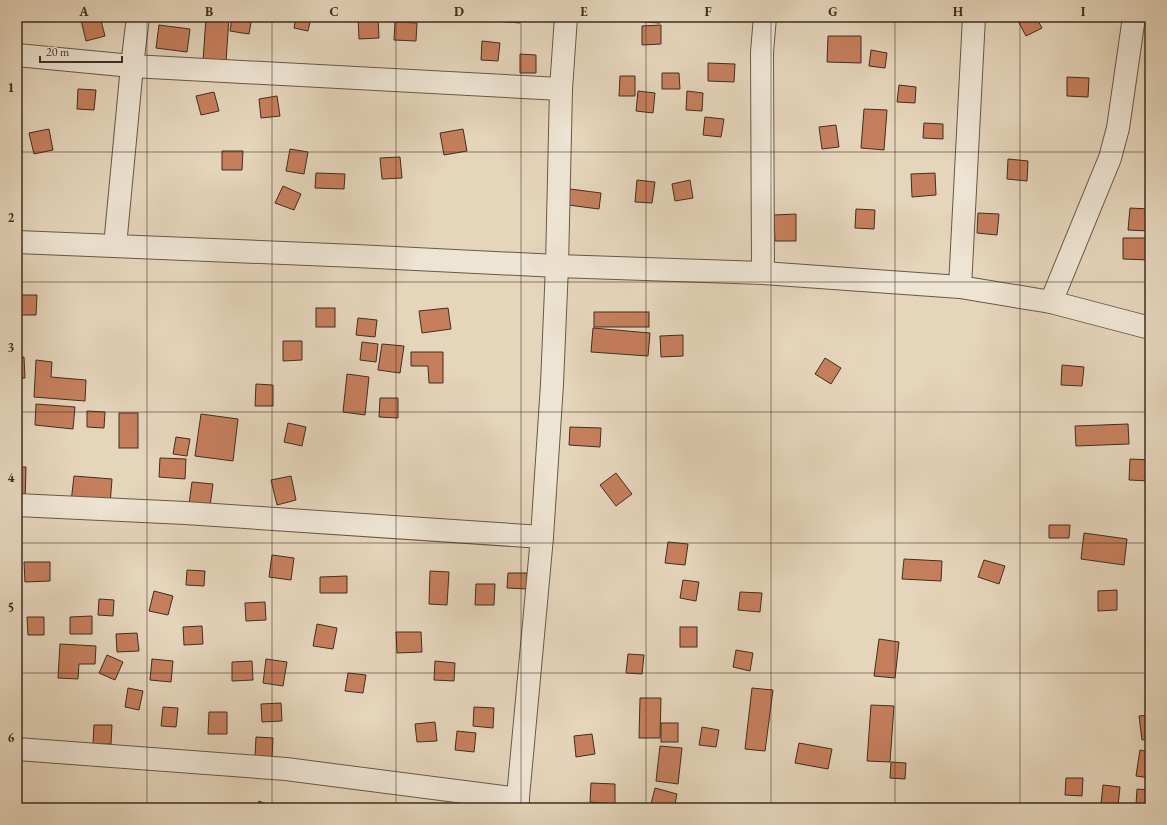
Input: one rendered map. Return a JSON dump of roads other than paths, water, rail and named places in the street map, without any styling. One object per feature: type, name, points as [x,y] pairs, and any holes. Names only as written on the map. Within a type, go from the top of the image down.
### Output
[{"type":"street","points":[[115,246],[138,17]]},
{"type":"street","points":[[17,748],[286,769],[518,803],[542,537],[551,392],[557,266],[561,89],[566,17]]},
{"type":"street","points":[[763,273],[762,52],[765,17]]},
{"type":"street","points":[[960,287],[974,17]]},
{"type":"street","points":[[1051,302],[1110,158],[1118,128],[1134,17]]},
{"type":"street","points":[[17,55],[132,66],[561,89]]},
{"type":"street","points":[[17,242],[557,266],[763,273],[960,287],[1051,302],[1150,328]]},
{"type":"street","points":[[17,505],[185,513],[542,537]]}]
